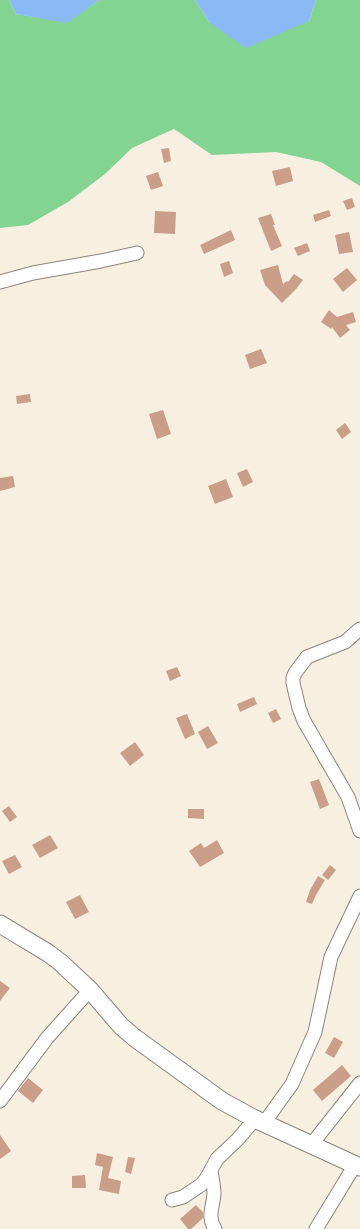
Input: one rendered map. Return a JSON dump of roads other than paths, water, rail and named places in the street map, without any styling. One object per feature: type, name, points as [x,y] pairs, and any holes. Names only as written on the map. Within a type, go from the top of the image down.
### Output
[{"type":"main road","points":[[0,926],[54,957],[90,990],[121,1026],[135,1038],[222,1100],[259,1121],[358,1166]]},
{"type":"street","points":[[0,282],[33,273],[101,262],[138,253]]},
{"type":"street","points":[[360,629],[345,642],[307,657],[294,673],[293,678],[299,708],[304,721],[348,797],[360,831]]},
{"type":"street","points":[[172,1200],[183,1197],[201,1185],[217,1159],[259,1121],[292,1084],[315,1032],[331,957],[360,896]]},
{"type":"street","points":[[0,1101],[47,1038],[90,990]]},
{"type":"street","points":[[310,1145],[360,1083]]},
{"type":"street","points":[[316,1229],[358,1166]]},
{"type":"street","points":[[211,1171],[214,1192],[211,1211],[212,1224],[215,1229]]},
{"type":"water","points":[[9,0],[99,0],[67,23],[16,14]]},
{"type":"water","points":[[195,0],[316,0],[309,21],[246,48],[210,23]]}]
